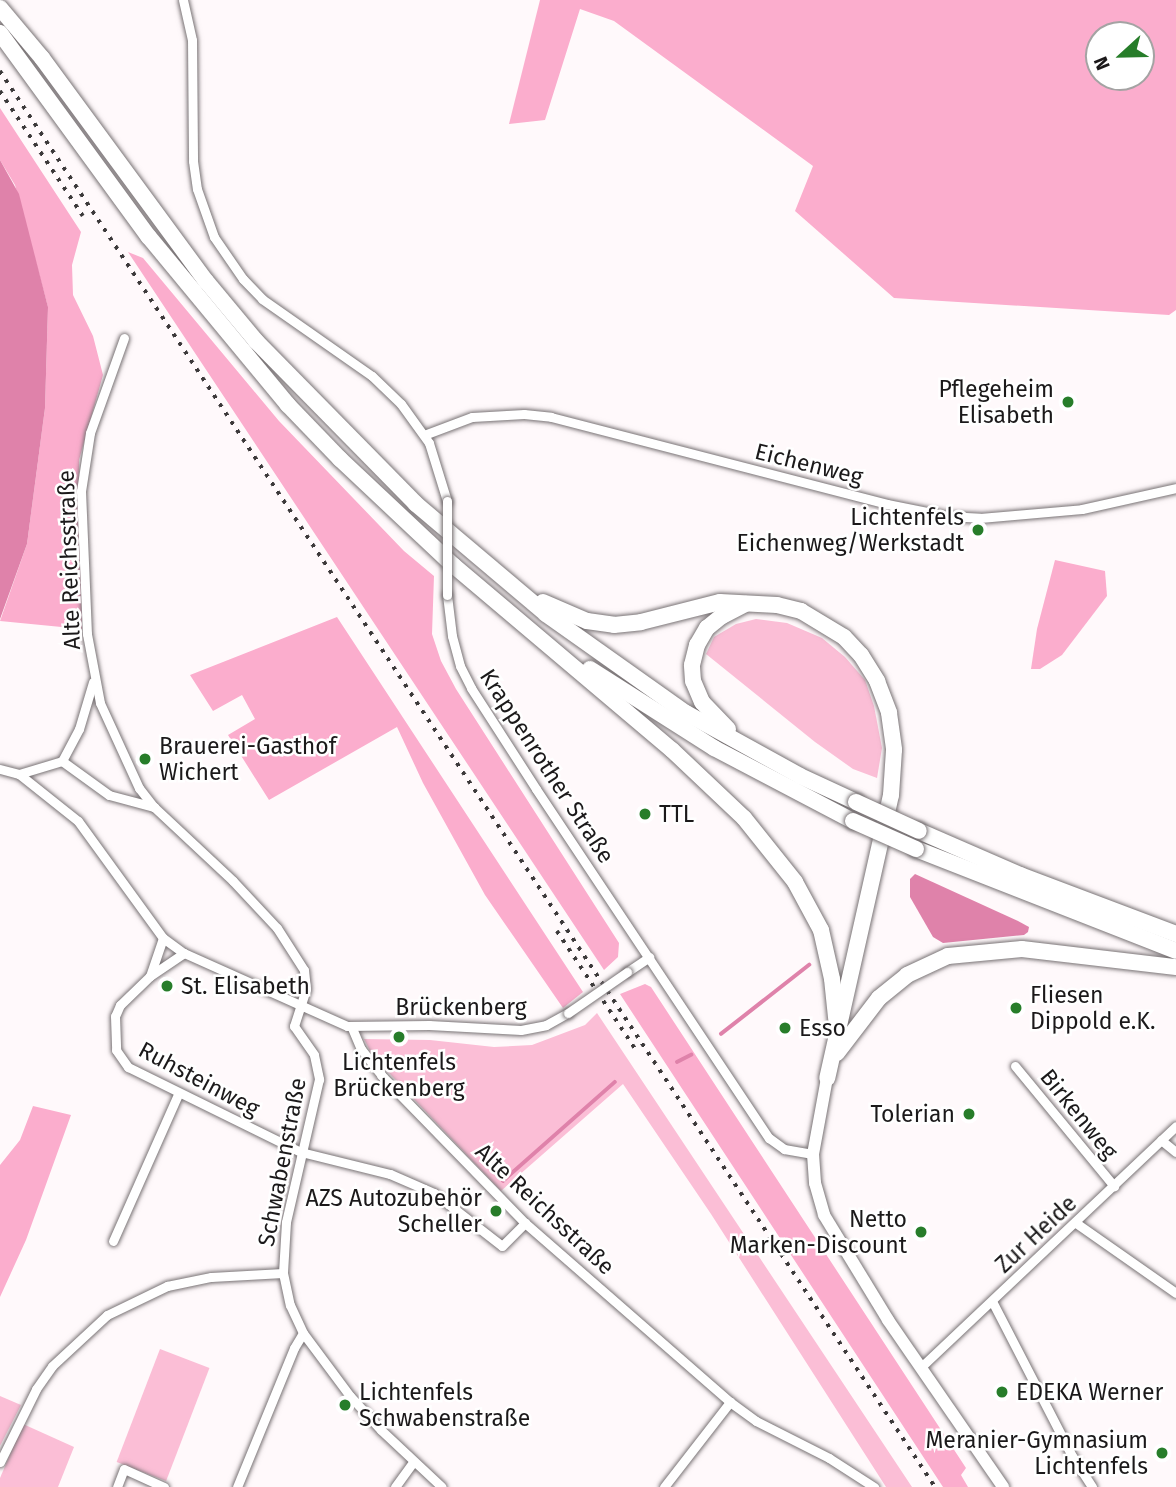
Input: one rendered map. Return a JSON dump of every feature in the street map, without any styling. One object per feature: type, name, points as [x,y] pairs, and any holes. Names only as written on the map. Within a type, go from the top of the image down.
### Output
[{"type":"highway","points":[[0,8],[42,58],[206,281],[256,341],[375,464],[493,570],[605,658],[686,713],[754,751],[856,802],[1020,875],[1176,934]]},
{"type":"highway","points":[[0,33],[156,247],[288,405],[391,509],[453,565],[525,624],[714,789],[784,866],[814,915],[827,947],[838,1036]]},
{"type":"highway","points":[[493,570],[552,608],[587,621],[614,625],[641,622],[720,602],[752,602],[801,611],[844,637],[861,655],[877,681],[889,713],[894,750],[891,794],[827,1078]]},
{"type":"highway","points":[[752,602],[722,616],[707,628],[697,645],[692,665],[693,681],[702,702],[754,751]]},
{"type":"highway","points":[[525,624],[714,748],[853,821],[1059,908],[1176,951]]},
{"type":"highway","points":[[831,1061],[879,998],[907,975],[948,956],[1022,949],[1176,967]]},
{"type":"street","name":"Krappenrother Straße","points":[[183,0],[192,40],[193,161],[197,189],[214,237],[243,279],[262,299],[391,392],[424,435],[435,458],[447,501],[447,594],[452,636],[471,688],[772,1142],[784,1149],[813,1154]]},
{"type":"street","name":"Alte Reichsstraße","points":[[124,338],[90,433],[81,491],[87,634],[94,679],[106,721],[127,767],[154,807],[233,881],[277,928],[304,970],[306,989],[300,1005]]},
{"type":"street","name":"Eichenweg","points":[[424,435],[436,428],[472,417],[497,414],[551,417],[887,504],[947,516],[980,518],[1083,509],[1176,488]]},
{"type":"street","points":[[0,769],[19,774],[62,761],[79,729],[94,679]]},
{"type":"street","points":[[62,761],[109,795],[154,807]]},
{"type":"street","name":"Brückenberg","points":[[19,774],[78,821],[163,938],[184,953],[352,1028],[429,1025],[521,1030],[546,1024],[568,1013],[649,957]]},
{"type":"street","points":[[150,976],[163,938]]},
{"type":"street","points":[[150,976],[184,953]]},
{"type":"street","name":"Ruhsteinweg","points":[[150,976],[120,1005],[113,1025],[116,1050],[128,1067],[178,1094],[301,1152],[390,1174],[434,1194],[502,1246],[525,1223]]},
{"type":"street","name":"Schwabenstraße","points":[[300,1005],[294,1026],[319,1067],[286,1222],[283,1273],[290,1305],[303,1333],[350,1396],[413,1462],[442,1487]]},
{"type":"street","name":"Alte Reichsstraße","points":[[352,1028],[361,1049],[381,1075],[525,1223],[730,1402],[756,1421],[829,1458],[874,1487]]},
{"type":"street","name":"Birkenweg","points":[[1015,1066],[1114,1186]]},
{"type":"street","points":[[827,1078],[813,1154],[815,1183],[824,1215],[888,1320],[1003,1487]]},
{"type":"street","points":[[113,1241],[178,1094]]},
{"type":"street","name":"Zur Heide","points":[[920,1368],[1176,1126]]},
{"type":"street","points":[[1161,1140],[1176,1152]]},
{"type":"street","points":[[1076,1223],[1176,1293]]},
{"type":"street","points":[[0,1461],[36,1389],[52,1366],[107,1315],[167,1286],[211,1277],[283,1273]]},
{"type":"street","points":[[992,1301],[1072,1456],[1092,1487]]},
{"type":"street","points":[[237,1487],[293,1348],[303,1333]]},
{"type":"street","points":[[664,1487],[730,1402]]},
{"type":"street","points":[[395,1487],[413,1462]]},
{"type":"street","points":[[117,1487],[124,1469],[164,1487]]},
{"type":"shaded area","points":[[540,0],[1176,0],[1176,310],[1169,315],[894,298],[795,211],[813,166],[614,21],[580,9],[545,120],[509,124]]},
{"type":"shaded area","points":[[0,108],[81,232],[72,265],[73,295],[93,336],[103,375],[79,460],[82,629],[0,621],[27,544],[45,408],[48,307],[15,185],[0,160]]},
{"type":"shaded area","points":[[0,160],[19,194],[48,307],[45,408],[27,544],[0,619]]},
{"type":"shaded area","points":[[128,252],[143,258],[279,421],[404,551],[434,576],[432,634],[441,661],[456,689],[619,943],[618,957],[604,970]]},
{"type":"shaded area","points":[[1055,560],[1105,571],[1107,596],[1062,655],[1040,669],[1031,669],[1037,629]]},
{"type":"shaded area","points":[[337,617],[583,992],[563,1008],[485,895],[423,783],[397,727],[269,800],[228,735],[255,719],[242,695],[213,711],[190,675]]},
{"type":"shaded area","points":[[756,619],[787,623],[822,638],[845,657],[865,680],[874,706],[882,748],[877,778],[853,769],[815,742],[706,654],[714,637],[736,624]]},
{"type":"shaded area","points":[[915,874],[1018,921],[1029,927],[1028,932],[1024,935],[943,943],[933,937],[910,897],[910,879]]},
{"type":"shaded area","points":[[645,984],[651,987],[966,1468],[961,1475],[968,1487],[943,1487],[620,994]]},
{"type":"shaded area","points":[[597,1013],[912,1487],[886,1487],[711,1214],[623,1084],[501,1191],[372,1055],[364,1039],[430,1040],[494,1047],[532,1045],[585,1025]]},
{"type":"shaded area","points":[[33,1106],[71,1115],[26,1240],[0,1297],[0,1165],[20,1140]]},
{"type":"shaded area","points":[[160,1349],[209,1368],[166,1481],[117,1462]]},
{"type":"shaded area","points":[[0,1396],[21,1405],[0,1446]]},
{"type":"shaded area","points":[[23,1424],[74,1447],[58,1487],[0,1487],[0,1478]]},
{"type":"waterway","points":[[721,1034],[809,965]]},
{"type":"waterway","points":[[677,1062],[691,1055]]},
{"type":"waterway","points":[[503,1181],[615,1082]]},
{"type":"railway","points":[[0,71],[935,1487]]},
{"type":"railway","points":[[0,91],[83,216]]},
{"type":"railway","points":[[557,931],[638,1053]]},
{"type":"place","name":"Pflegeheim Elisabeth","points":[[1068,402]]},
{"type":"place","name":"Lichtenfels Eichenweg/Werkstadt","points":[[978,530]]},
{"type":"place","name":"Brauerei-Gasthof Wichert","points":[[145,759]]},
{"type":"place","name":"TTL","points":[[645,814]]},
{"type":"place","name":"St. Elisabeth","points":[[167,986]]},
{"type":"place","name":"Fliesen Dippold e.K.","points":[[1016,1008]]},
{"type":"place","name":"Esso","points":[[785,1028]]},
{"type":"place","name":"Lichtenfels Brückenberg","points":[[399,1037]]},
{"type":"place","name":"Tolerian","points":[[969,1114]]},
{"type":"place","name":"AZS Autozubehör Scheller","points":[[496,1211]]},
{"type":"place","name":"Netto Marken-Discount","points":[[921,1232]]},
{"type":"place","name":"EDEKA Werner","points":[[1002,1392]]},
{"type":"place","name":"Lichtenfels Schwabenstraße","points":[[345,1405]]},
{"type":"place","name":"Meranier-Gymnasium Lichtenfels","points":[[1162,1453]]}]
